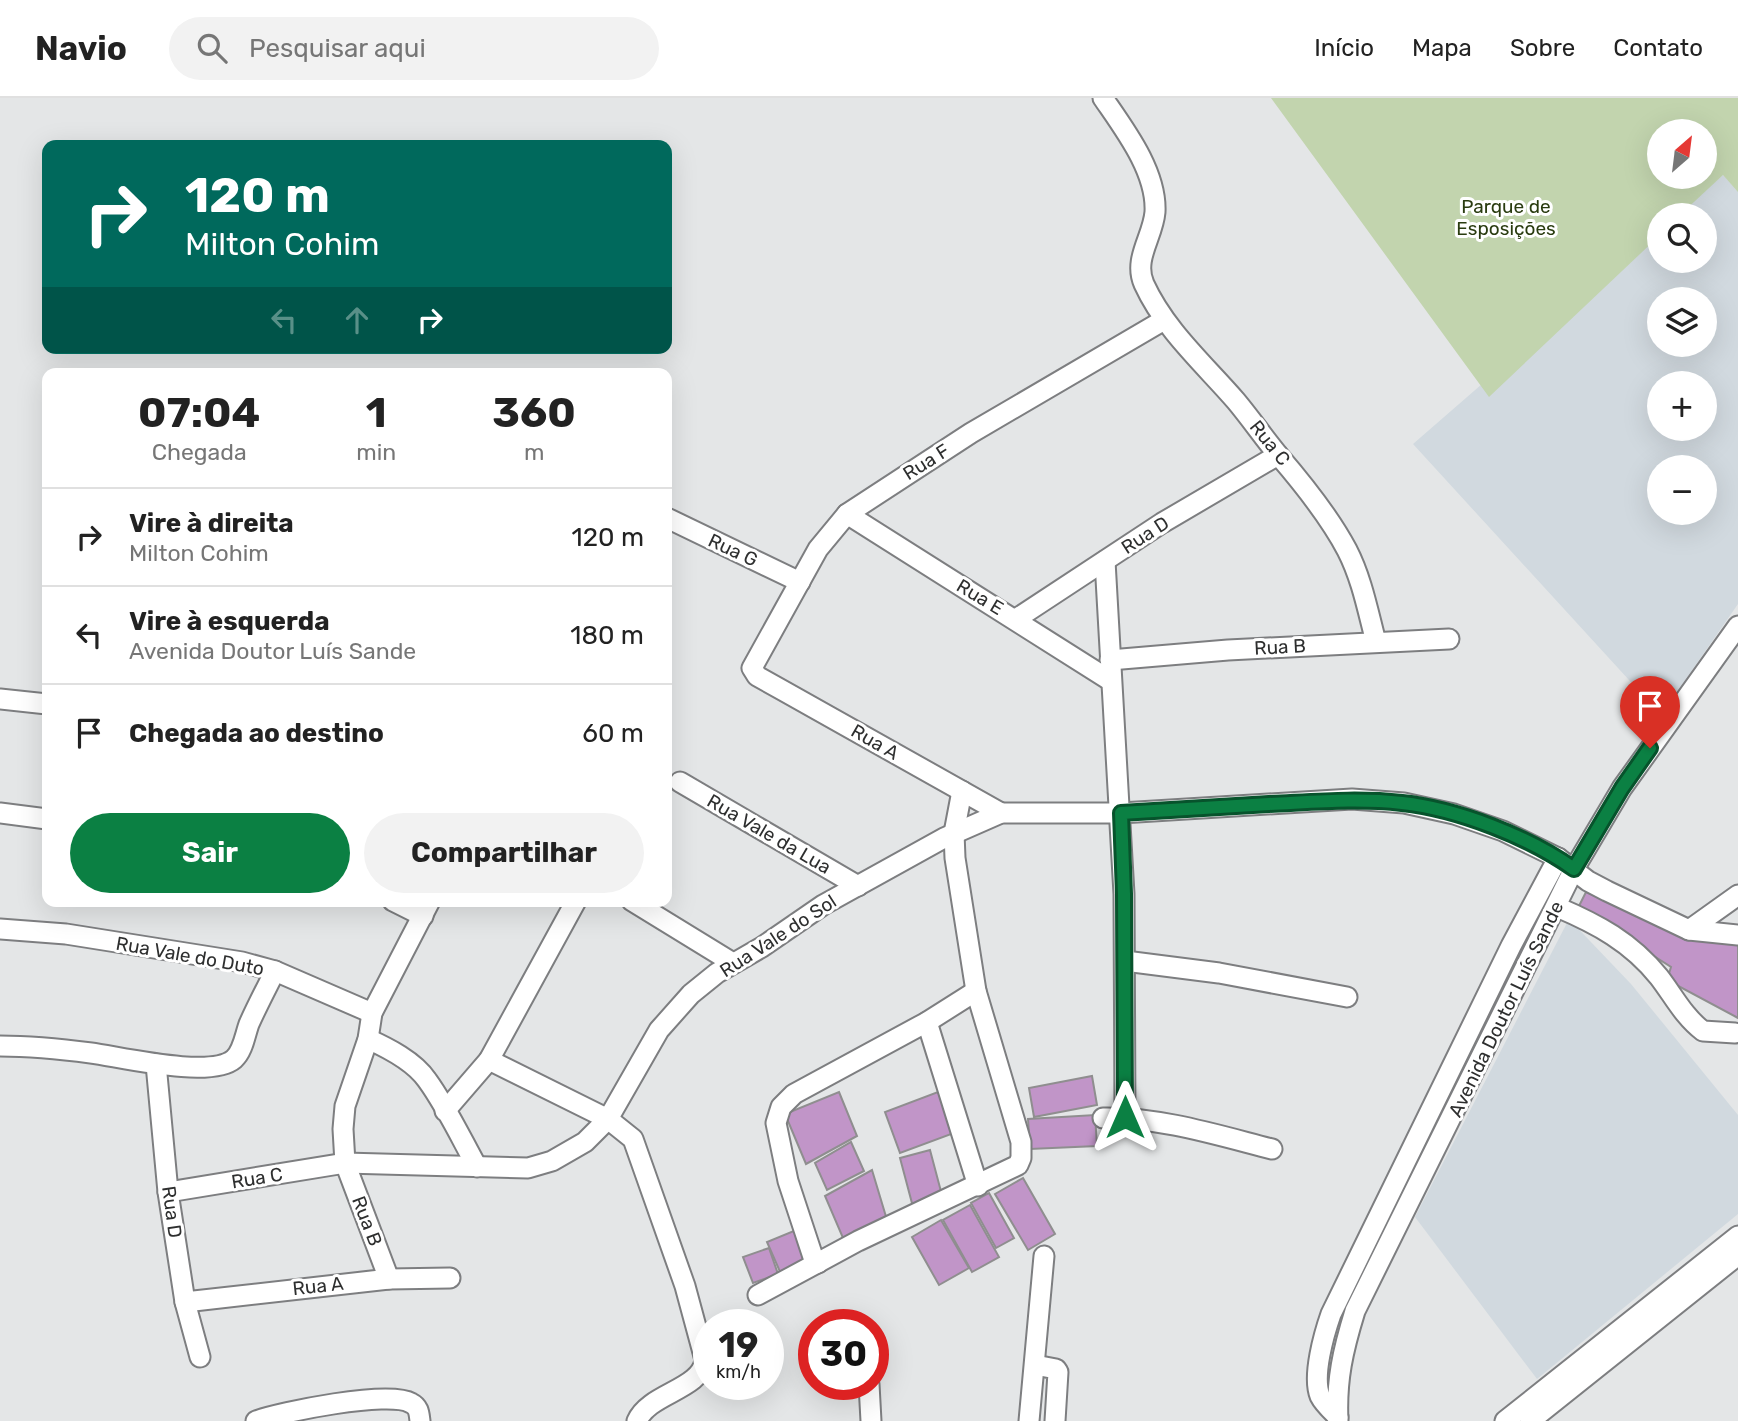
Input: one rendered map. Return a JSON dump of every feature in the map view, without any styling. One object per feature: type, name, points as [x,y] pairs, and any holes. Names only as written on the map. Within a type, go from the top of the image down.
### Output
[{"type":"street","name":"Rua C","points":[[1103,98],[1151,179],[1155,215],[1141,260],[1142,278],[1164,320],[1238,404],[1326,515],[1348,552],[1362,589],[1376,642]]},
{"type":"street","name":"Rua F","points":[[752,668],[818,549],[847,514],[971,433],[1164,320]]},
{"type":"street","name":"Rua D","points":[[1016,619],[1163,523],[1278,455]]},
{"type":"street","name":"Rua E","points":[[847,514],[1111,681]]},
{"type":"street","name":"Rua G","points":[[672,520],[800,582]]},
{"type":"street","points":[[1105,561],[1121,813],[1125,1117]]},
{"type":"street","name":"Avenida Doutor Luís Sande","points":[[1338,1419],[1336,1390],[1343,1347],[1355,1311],[1556,907],[1566,864],[1738,626]]},
{"type":"street","name":"Rua B","points":[[1110,660],[1228,650],[1449,639]]},
{"type":"street","name":"Rua A","points":[[752,668],[757,676],[1001,813]]},
{"type":"street","points":[[0,699],[42,703]]},
{"type":"street","name":"Rua Vale da Lua","points":[[680,782],[858,886]]},
{"type":"street","points":[[758,1295],[858,1241],[1018,1165],[1022,1151],[1011,1104],[976,991],[957,869],[954,833],[962,790]]},
{"type":"street","points":[[1001,813],[1121,813],[1352,799],[1404,803],[1454,814],[1503,831],[1566,864],[1588,881],[1689,930],[1738,935]]},
{"type":"street","points":[[0,813],[42,818]]},
{"type":"street","name":"Rua Vale do Sol","points":[[477,1167],[528,1168],[552,1161],[585,1142],[608,1119],[659,1030],[691,994],[733,963],[823,905],[954,833],[1001,813]]},
{"type":"street","points":[[1338,1419],[1320,1396],[1318,1385],[1325,1329],[1511,946],[1566,864]]},
{"type":"street","points":[[1689,930],[1738,895]]},
{"type":"street","points":[[445,1111],[489,1060],[573,907]]},
{"type":"street","points":[[642,907],[733,963]]},
{"type":"street","points":[[1556,907],[1592,922],[1637,952],[1664,983],[1681,1009],[1703,1031],[1735,1033]]},
{"type":"street","name":"Rua B","points":[[389,1279],[345,1163],[345,1106],[368,1040],[372,1013],[426,909]]},
{"type":"street","name":"Rua Vale do Duto","points":[[0,929],[66,934],[184,952],[275,971],[372,1013]]},
{"type":"street","points":[[1125,961],[1219,973],[1347,997]]},
{"type":"street","points":[[0,1046],[91,1053],[190,1067],[216,1065],[235,1058],[275,971]]},
{"type":"street","points":[[818,1263],[814,1260],[788,1181],[776,1116],[794,1094],[927,1022],[976,991]]},
{"type":"street","points":[[927,1022],[978,1186]]},
{"type":"street","points":[[368,1040],[384,1046],[404,1059],[426,1078],[477,1167]]},
{"type":"street","points":[[489,1060],[608,1119],[633,1139],[685,1286],[705,1360],[698,1376],[646,1408],[637,1421]]},
{"type":"street","name":"Rua D","points":[[156,1064],[169,1192],[185,1302],[200,1357]]},
{"type":"street","points":[[1104,1118],[1125,1117],[1182,1127],[1272,1149]]},
{"type":"street","name":"Rua C","points":[[169,1192],[345,1163],[477,1167]]},
{"type":"street","points":[[1530,1421],[1577,1375],[1715,1264],[1738,1236]]},
{"type":"street","points":[[1715,1264],[1738,1255]]},
{"type":"street","points":[[1029,1421],[1044,1256]]},
{"type":"street","name":"Rua A","points":[[185,1302],[389,1279],[450,1278]]},
{"type":"street","points":[[1035,1365],[1058,1371],[1055,1421]]},
{"type":"street","points":[[1505,1421],[1577,1375]]},
{"type":"street","points":[[256,1421],[302,1409],[347,1402],[395,1399],[411,1403],[418,1410],[420,1421]]},
{"type":"street","points":[[870,1400],[871,1421]]},
{"type":"shaded area","points":[[1723,175],[1738,191],[1738,604],[1661,715],[1413,444],[1647,240],[1647,273],[1717,273],[1717,203],[1691,203],[1707,189],[1717,189],[1717,180]]},
{"type":"shaded area","points":[[1569,919],[1631,984],[1738,1115],[1738,1214],[1537,1379],[1415,1217]]},
{"type":"green space","name":"Parque de Esposições","points":[[1271,98],[1738,98],[1738,192],[1723,175],[1717,181],[1717,119],[1647,119],[1647,189],[1708,189],[1693,203],[1647,203],[1647,247],[1489,397]]},
{"type":"building","points":[[1586,892],[1689,937],[1738,941],[1738,1018],[1667,980],[1671,967],[1578,908]]},
{"type":"building","points":[[1092,1076],[1097,1105],[1034,1117],[1029,1088]]},
{"type":"building","points":[[839,1092],[857,1136],[806,1164],[785,1114]]},
{"type":"building","points":[[938,1092],[954,1133],[900,1153],[885,1112]]},
{"type":"building","points":[[1095,1115],[1097,1146],[1030,1149],[1028,1119]]},
{"type":"building","points":[[851,1142],[864,1171],[827,1190],[815,1163]]},
{"type":"building","points":[[930,1150],[943,1199],[913,1207],[900,1158]]},
{"type":"building","points":[[872,1170],[887,1220],[843,1238],[825,1196]]},
{"type":"building","points":[[1023,1178],[1055,1234],[1028,1250],[995,1194]]},
{"type":"building","points":[[989,1193],[1014,1238],[996,1248],[971,1203]]},
{"type":"building","points":[[970,1205],[999,1257],[972,1272],[943,1220]]},
{"type":"building","points":[[941,1220],[969,1268],[939,1285],[912,1237]]},
{"type":"building","points":[[801,1228],[814,1260],[781,1274],[767,1242]]},
{"type":"building","points":[[769,1248],[778,1274],[753,1283],[743,1257]]},
{"type":"route","points":[[1125,1117],[1121,813],[1352,799],[1404,803],[1454,814],[1503,831],[1558,858],[1574,869],[1622,788],[1650,748]]}]
